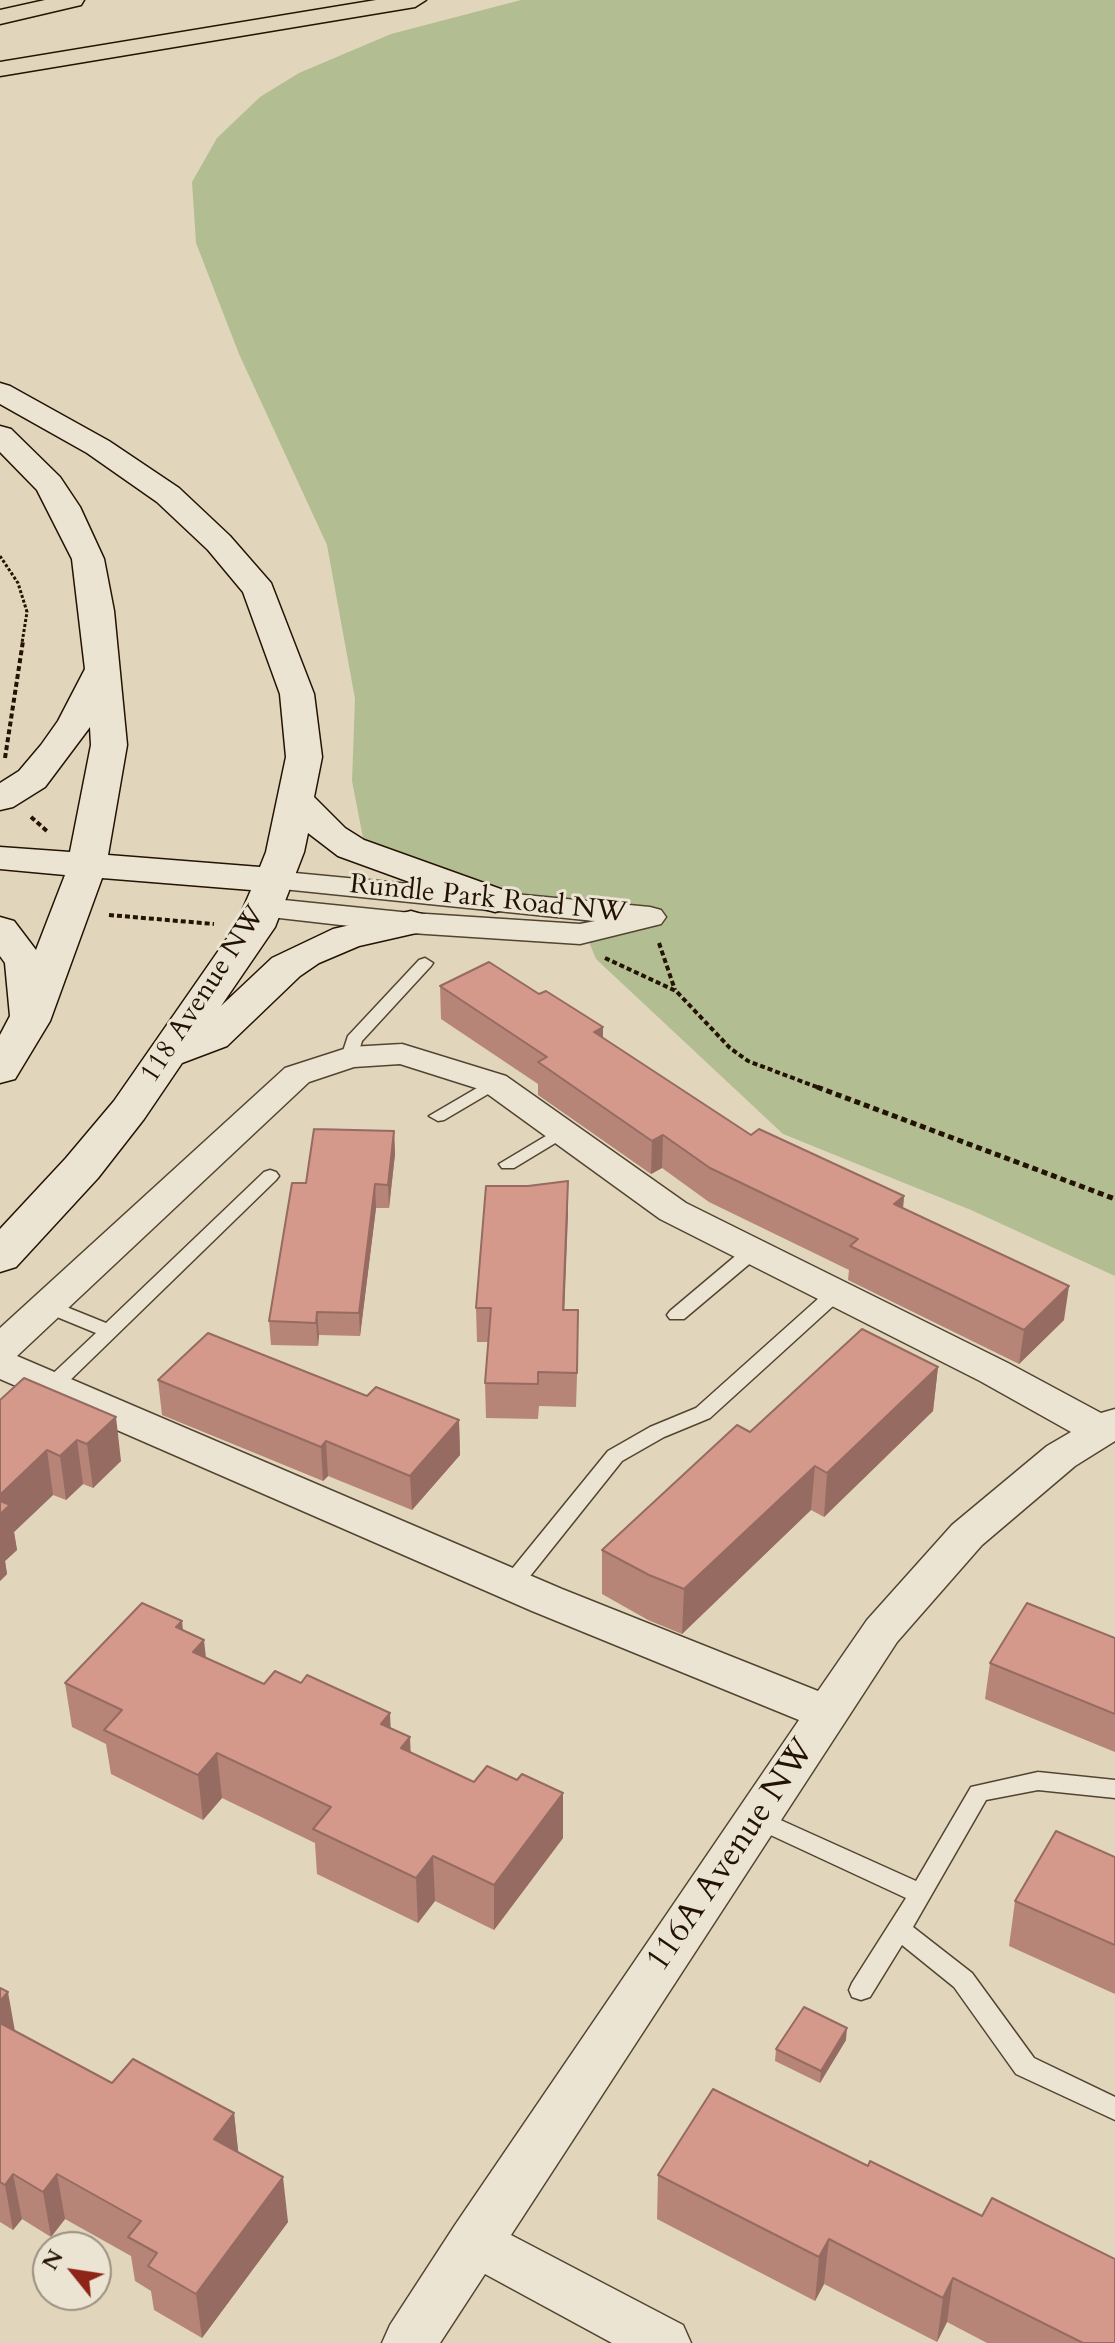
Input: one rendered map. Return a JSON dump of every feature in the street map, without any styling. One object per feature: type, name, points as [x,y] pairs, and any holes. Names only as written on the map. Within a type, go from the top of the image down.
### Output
[{"type":"highway","points":[[0,17],[73,0]]},
{"type":"highway","points":[[1,69],[415,0]]},
{"type":"main road","name":"118 Avenue NW","points":[[0,392],[98,447],[168,495],[219,543],[259,590],[297,694],[304,757],[285,852],[255,927],[167,1056],[82,1168],[0,1257]]},
{"type":"main road","points":[[0,435],[49,484],[64,507],[88,559],[97,611],[109,745],[88,890],[29,1021],[0,1070]]},
{"type":"main road","points":[[2,782],[32,779],[76,721],[101,671]]},
{"type":"main road","points":[[297,801],[332,836],[351,848],[495,900]]},
{"type":"main road","points":[[0,858],[88,890]]},
{"type":"main road","points":[[0,885],[269,894]]},
{"type":"main road","points":[[167,1056],[212,1037],[286,967],[305,955],[347,937],[411,923]]},
{"type":"main road","points":[[0,929],[25,962],[29,1021]]},
{"type":"street","name":"Rundle Park Road NW","points":[[269,894],[495,900],[650,917]]},
{"type":"street","name":"Rundle Park Road NW","points":[[269,894],[411,923],[580,934],[650,917]]},
{"type":"street","points":[[0,1350],[297,1075],[350,1057],[402,1054],[494,1083],[673,1211],[1108,1427]]},
{"type":"street","points":[[0,1364],[511,1585],[827,1713]]},
{"type":"street","name":"116A Avenue NW","points":[[409,2343],[882,1631],[967,1535],[1061,1456],[1108,1427]]},
{"type":"street","points":[[474,2242],[664,2343]]},
{"type":"lane","points":[[350,1057],[354,1040],[425,963]]},
{"type":"lane","points":[[438,1116],[494,1083]]},
{"type":"lane","points":[[508,1164],[561,1132]]},
{"type":"lane","points":[[52,1386],[270,1176]]},
{"type":"lane","points":[[677,1315],[753,1251]]},
{"type":"lane","points":[[511,1585],[615,1456],[657,1432],[703,1413],[836,1293]]},
{"type":"lane","points":[[47,1306],[109,1331]]},
{"type":"lane","points":[[861,1990],[979,1793],[1038,1781],[1115,1789]]},
{"type":"lane","points":[[757,1819],[921,1894]]},
{"type":"lane","points":[[899,1929],[963,1980],[1025,2066],[1115,2109]]},
{"type":"path","points":[[0,556],[18,583],[27,612],[2,782]]},
{"type":"path","points":[[88,890],[209,923]]},
{"type":"path","points":[[650,917],[676,991],[730,1048],[748,1061],[1115,1199]]},
{"type":"green space","points":[[521,0],[1115,0],[1115,1276],[971,1210],[783,1134],[596,959],[578,915],[507,894],[364,843],[352,781],[355,699],[327,545],[239,354],[196,243],[192,182],[217,138],[260,97],[299,73],[391,34]]},
{"type":"building","points":[[489,962],[539,994],[546,991],[603,1027],[594,1032],[751,1135],[759,1129],[904,1196],[894,1204],[1069,1286],[1024,1330],[850,1246],[858,1239],[710,1168],[663,1135],[652,1141],[538,1062],[547,1057],[440,986]]},
{"type":"building","points":[[314,1129],[394,1131],[388,1185],[375,1184],[359,1313],[317,1312],[316,1323],[269,1321],[292,1183],[306,1183]]},
{"type":"building","points":[[568,1181],[563,1310],[578,1310],[577,1373],[538,1372],[538,1384],[485,1383],[491,1308],[476,1308],[486,1186],[528,1186]]},
{"type":"building","points":[[862,1329],[938,1367],[827,1473],[815,1466],[684,1589],[602,1550],[737,1425],[750,1432]]},
{"type":"building","points":[[208,1333],[367,1396],[376,1387],[459,1420],[410,1476],[326,1441],[321,1447],[158,1380]]},
{"type":"building","points":[[24,1378],[116,1417],[87,1444],[77,1440],[60,1456],[47,1450],[0,1495],[0,1400]]},
{"type":"building","points":[[0,1501],[10,1505],[0,1514]]},
{"type":"building","points":[[142,1603],[182,1621],[176,1627],[204,1640],[193,1652],[264,1684],[275,1671],[301,1683],[307,1675],[390,1713],[381,1724],[410,1737],[401,1748],[474,1782],[487,1766],[517,1780],[522,1774],[563,1793],[494,1885],[433,1856],[416,1878],[313,1829],[331,1807],[217,1753],[198,1775],[104,1730],[122,1710],[65,1683]]},
{"type":"building","points":[[1027,1603],[1115,1638],[1115,1714],[990,1663]]},
{"type":"building","points":[[1056,1831],[1115,1857],[1115,1945],[1015,1901]]},
{"type":"building","points":[[0,1988],[8,1992],[0,2001]]},
{"type":"building","points":[[804,2007],[847,2028],[821,2071],[776,2049]]},
{"type":"building","points":[[0,2023],[112,2083],[133,2059],[234,2113],[214,2139],[283,2177],[196,2294],[148,2266],[157,2253],[128,2237],[141,2221],[57,2174],[43,2192],[13,2174],[5,2185],[0,2182]]},
{"type":"building","points":[[713,2089],[868,2166],[870,2161],[982,2216],[992,2198],[1115,2259],[1115,2343],[1083,2343],[953,2278],[943,2298],[829,2239],[819,2257],[658,2175]]}]
